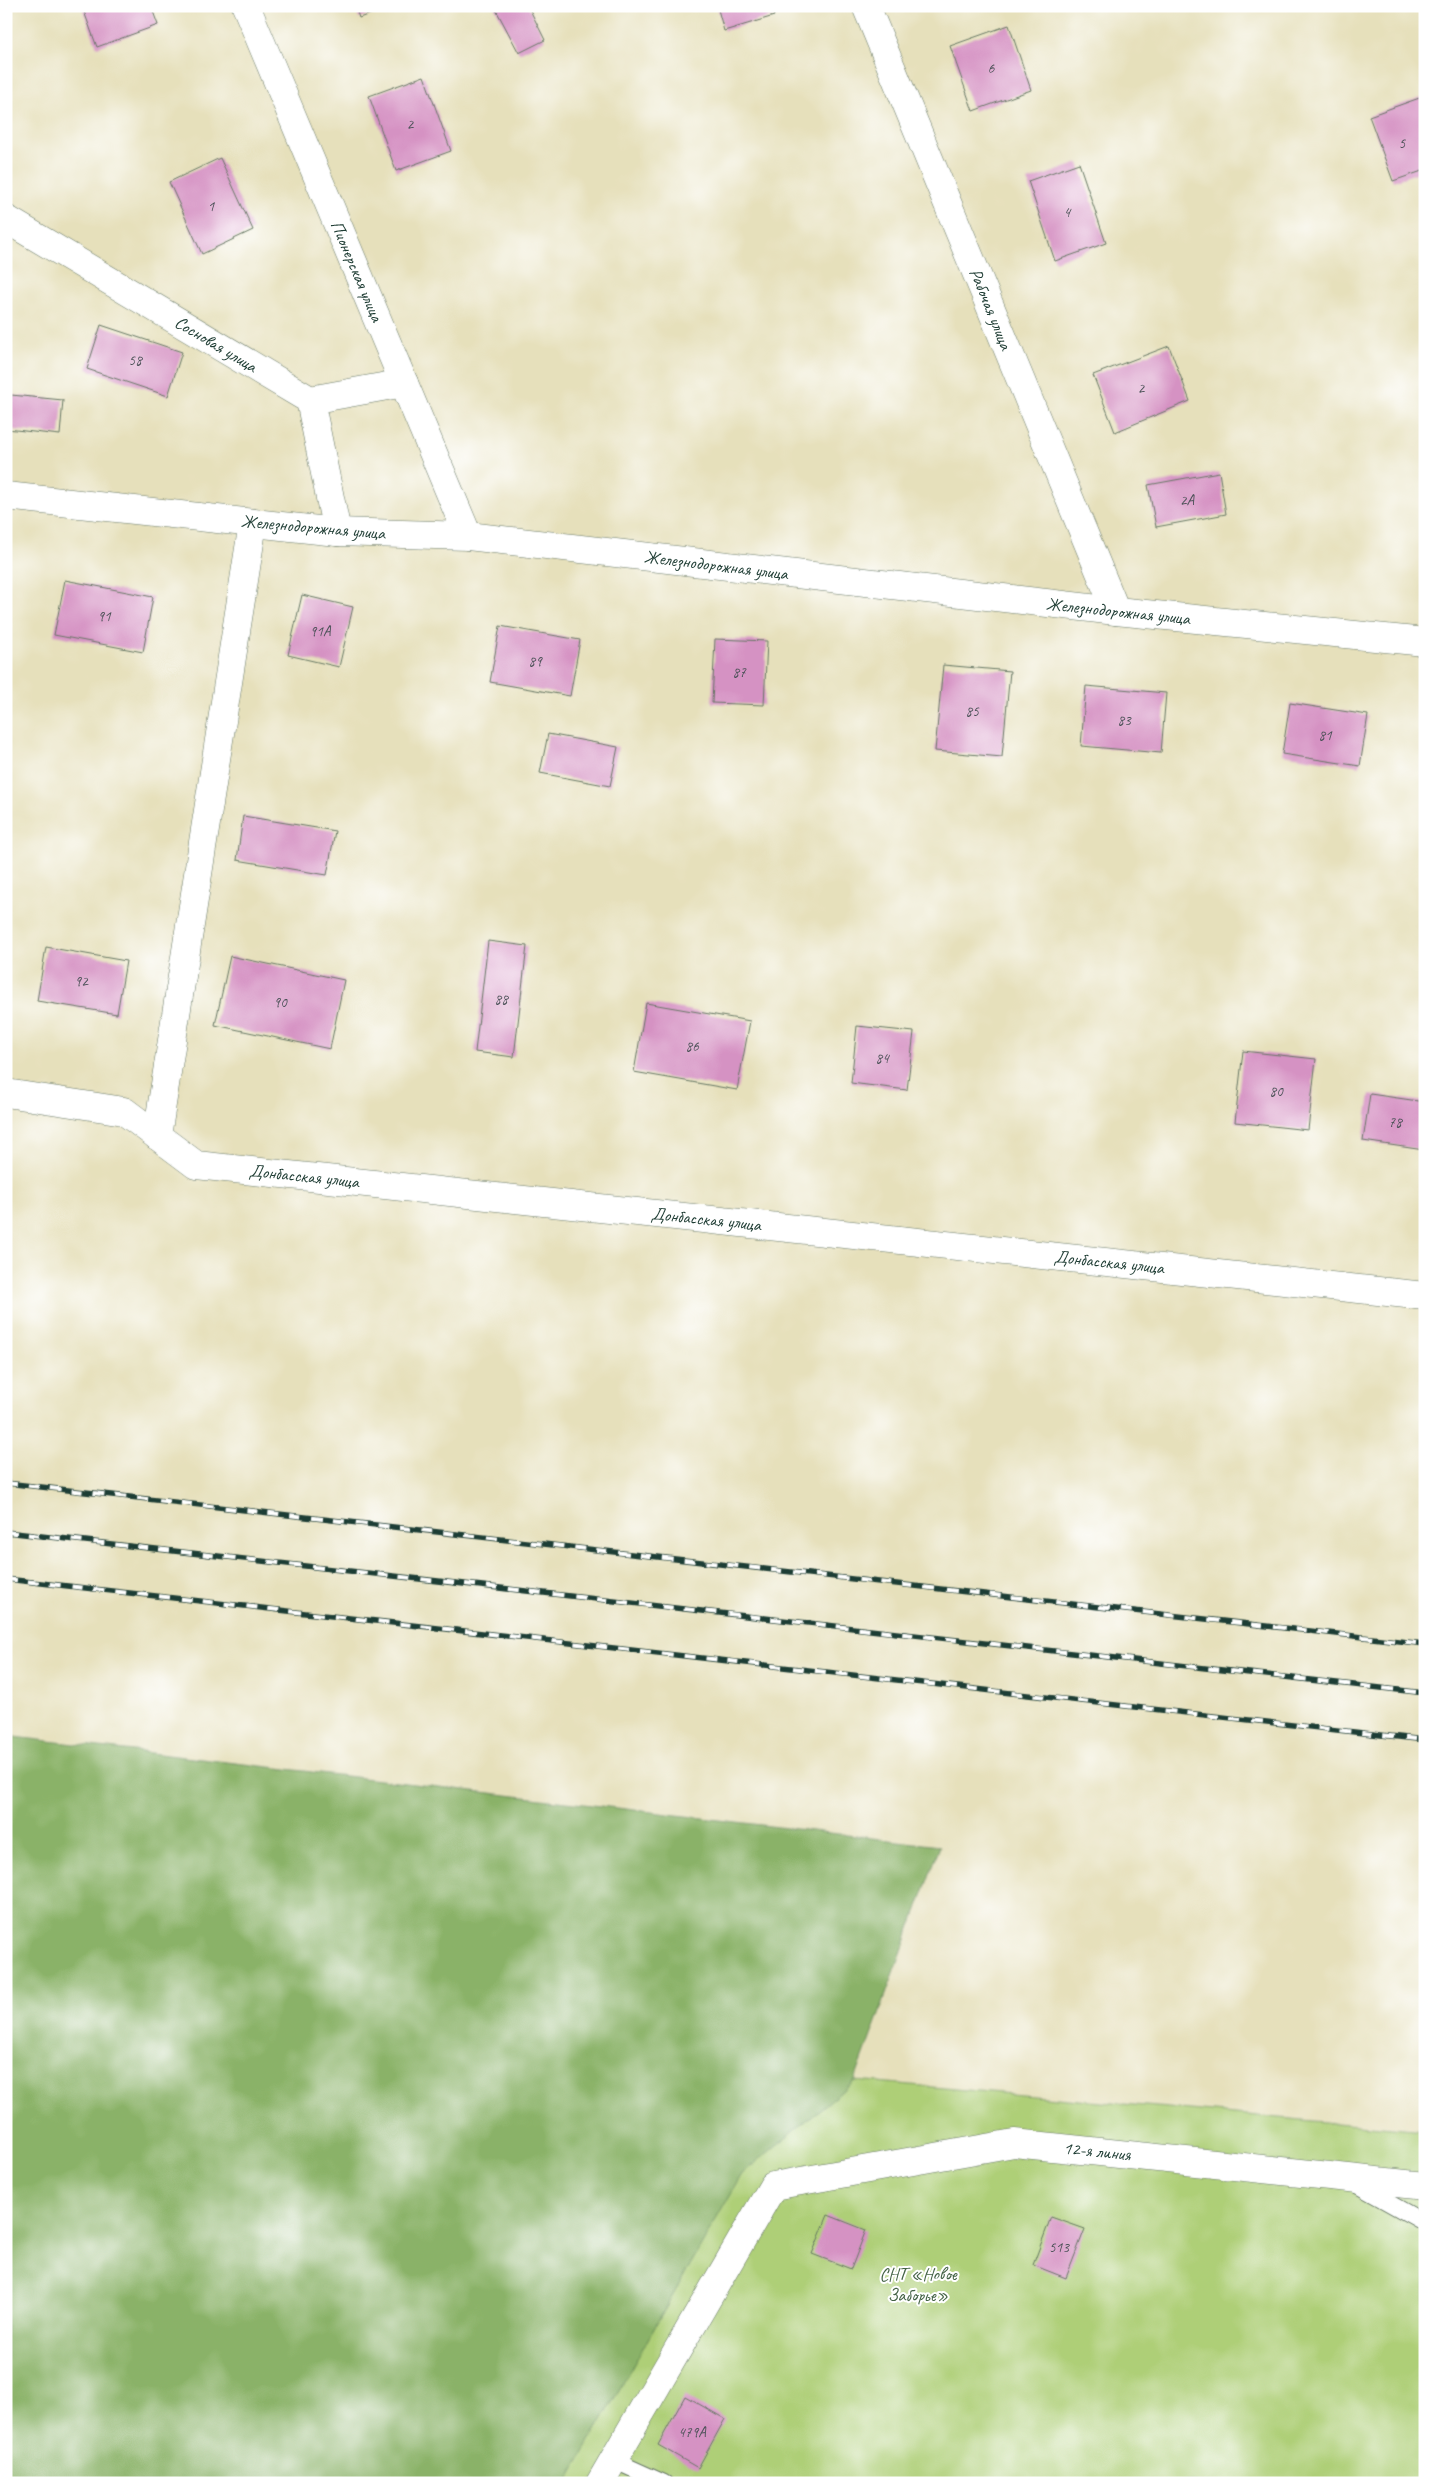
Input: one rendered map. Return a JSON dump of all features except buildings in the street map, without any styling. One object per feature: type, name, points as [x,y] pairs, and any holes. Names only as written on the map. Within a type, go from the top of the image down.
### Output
[{"type":"street","name":"Пионерская улица","points":[[246,6],[468,536]]},
{"type":"street","name":"Рабочая улица","points":[[866,6],[1116,612]]},
{"type":"street","name":"Сосновая улица","points":[[6,219],[310,400]]},
{"type":"street","points":[[337,532],[310,400],[404,383]]},
{"type":"street","name":"Железнодорожная улица","points":[[6,496],[337,532],[468,536],[1116,612],[1425,642]]},
{"type":"street","points":[[157,1136],[253,523]]},
{"type":"street","name":"Донбасская улица","points":[[6,1093],[124,1111],[196,1165],[1425,1296]]},
{"type":"street","name":"12-я линия","points":[[607,2471],[773,2186],[1014,2143],[1425,2186]]},
{"type":"lane","points":[[1354,2178],[1356,2184],[1425,2222]]},
{"type":"lane","points":[[607,2471],[664,2483]]},
{"type":"green space","points":[[6,1736],[940,1846],[855,2080],[742,2174],[566,2483],[6,2483]]},
{"type":"green space","name":"СНТ «Новое Заборье»","points":[[855,2080],[1425,2131],[1425,2483],[566,2483],[742,2173]]},
{"type":"railway","points":[[6,1483],[1425,1644]]},
{"type":"railway","points":[[6,1532],[1425,1693]]},
{"type":"railway","points":[[6,1579],[1425,1740]]}]
